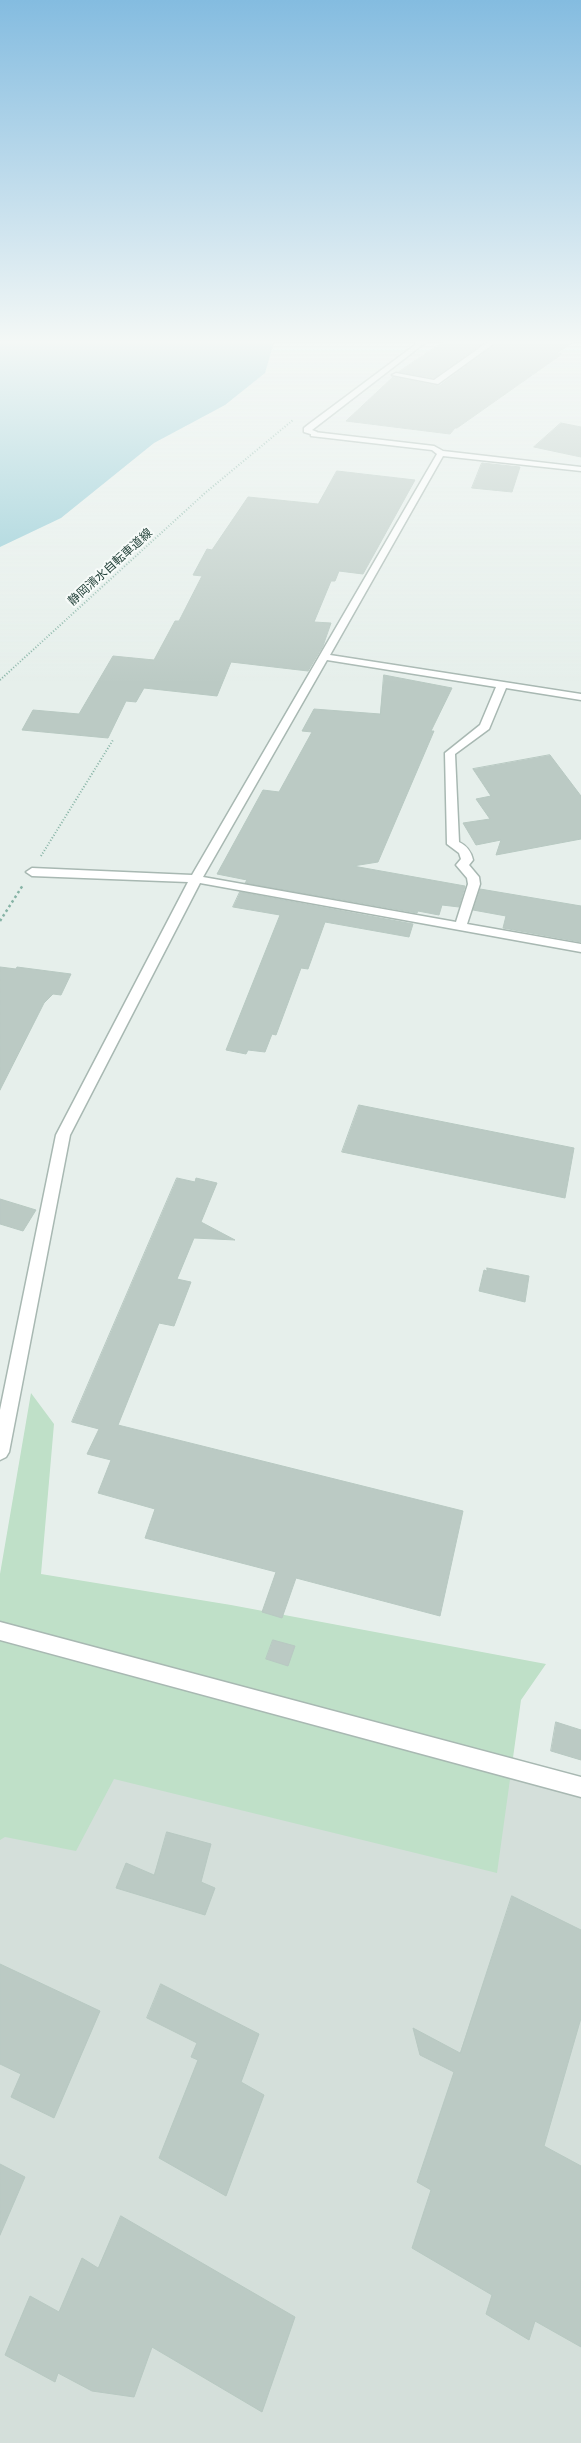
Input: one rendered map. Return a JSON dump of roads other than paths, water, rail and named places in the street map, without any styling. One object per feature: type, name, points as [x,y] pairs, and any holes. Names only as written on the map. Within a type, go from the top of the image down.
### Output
[{"type":"street","points":[[0,1452],[63,1135],[196,879],[439,456]]},
{"type":"street","points":[[467,456],[581,469]]},
{"type":"street","points":[[324,657],[581,697]]},
{"type":"street","points":[[460,926],[474,884],[473,878],[462,865],[467,860],[466,854],[462,848],[453,844],[450,753],[485,727],[502,685]]},
{"type":"street","points":[[32,872],[196,879],[581,948]]},
{"type":"street","points":[[0,1631],[581,1787]]},
{"type":"water","points":[[0,456],[138,456],[61,518],[0,547]]}]
